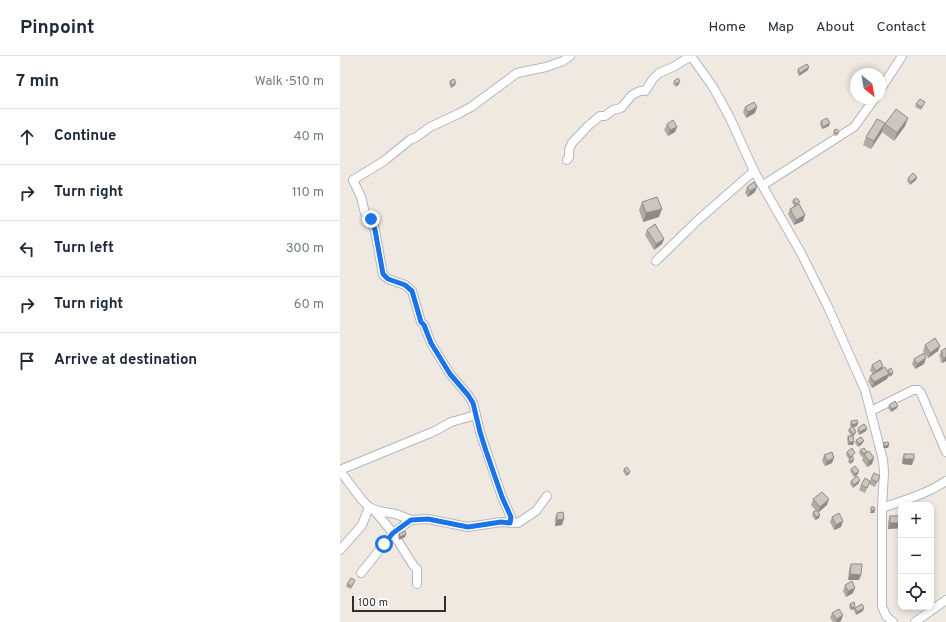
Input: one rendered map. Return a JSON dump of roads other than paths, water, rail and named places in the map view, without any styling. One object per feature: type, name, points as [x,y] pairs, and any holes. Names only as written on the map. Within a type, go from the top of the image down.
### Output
[{"type":"street","points":[[510,523],[511,517],[496,480],[480,432],[476,411],[468,395],[450,374],[431,343],[424,325],[421,322],[412,291],[405,285],[388,279],[383,274],[375,230],[371,219],[365,213],[361,197],[353,180],[378,165],[411,139],[430,127],[471,107],[517,73],[546,67],[563,61],[570,56]]},
{"type":"street","points":[[568,160],[569,150],[572,143],[588,126],[600,116],[605,116],[614,110],[621,108],[632,95],[644,90],[659,73],[673,67],[691,56],[713,87],[730,118],[754,171],[801,253],[828,307],[865,390],[883,460],[882,606],[886,616],[893,622]]},
{"type":"street","points":[[886,81],[902,56]]},
{"type":"street","points":[[763,185],[854,127],[871,104]]},
{"type":"street","points":[[656,261],[698,220],[754,171]]},
{"type":"street","points":[[871,411],[913,390],[918,390],[921,393],[946,452]]},
{"type":"street","points":[[417,584],[417,568],[413,565],[388,526],[356,492],[340,470],[435,431],[460,419],[476,415]]},
{"type":"street","points":[[882,508],[914,497],[946,481]]},
{"type":"street","points":[[371,508],[396,514],[411,520],[428,519],[468,527],[501,522],[518,523],[536,511],[547,496]]},
{"type":"street","points":[[340,550],[362,525],[371,508]]},
{"type":"street","points":[[362,573],[372,558],[393,533],[411,520]]},
{"type":"street","points":[[916,622],[946,600]]}]
